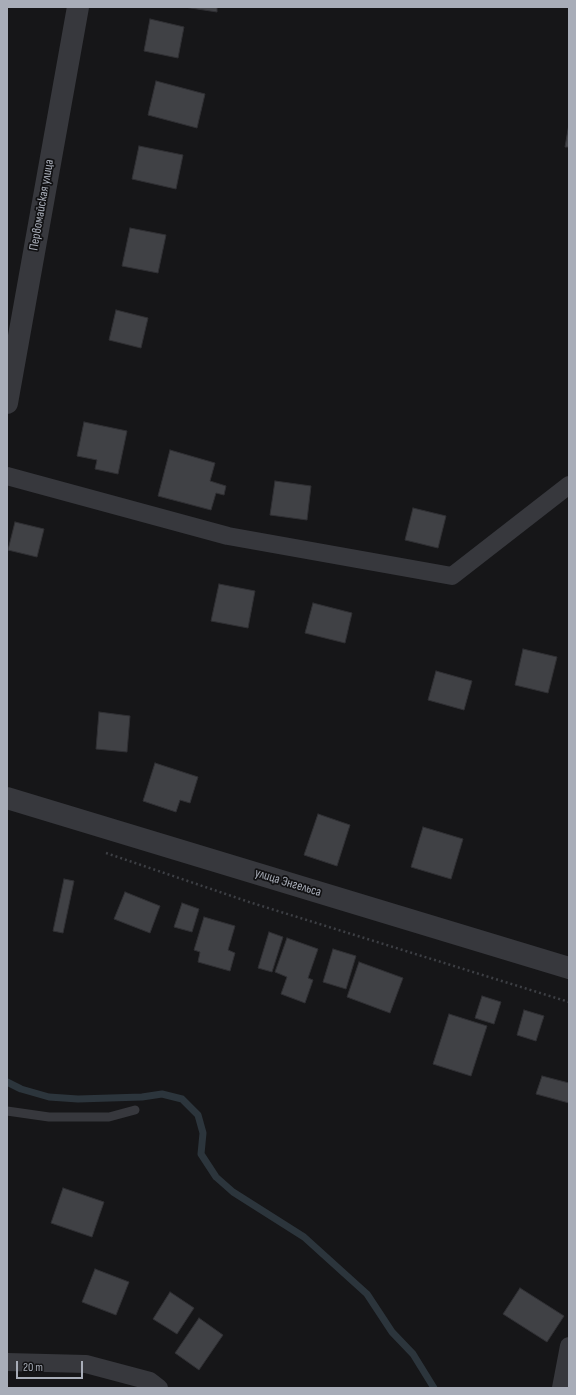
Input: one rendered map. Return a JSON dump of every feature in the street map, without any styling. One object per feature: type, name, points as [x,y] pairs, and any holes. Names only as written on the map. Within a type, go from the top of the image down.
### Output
[{"type":"street","name":"Первомайская улица","points":[[7,403],[78,7]]},
{"type":"street","points":[[7,476],[228,536],[452,576],[569,485]]},
{"type":"street","name":"улица Энгельса","points":[[7,798],[569,968]]},
{"type":"street","points":[[561,1388],[569,1346]]},
{"type":"street","points":[[7,1362],[86,1364],[150,1382],[159,1388]]},
{"type":"lane","points":[[7,1111],[49,1117],[109,1117],[135,1110]]},
{"type":"path","points":[[105,853],[249,902],[569,1002]]},
{"type":"building","points":[[184,7],[217,7],[217,12]]},
{"type":"building","points":[[150,19],[184,27],[178,58],[144,51]]},
{"type":"building","points":[[156,81],[205,94],[197,128],[148,115]]},
{"type":"building","points":[[569,124],[569,147],[565,147]]},
{"type":"building","points":[[139,146],[183,155],[176,189],[132,179]]},
{"type":"building","points":[[130,228],[166,235],[158,273],[122,266]]},
{"type":"building","points":[[116,310],[148,318],[141,348],[109,340]]},
{"type":"building","points":[[84,422],[127,431],[118,474],[95,469],[97,460],[77,456]]},
{"type":"building","points":[[170,450],[215,463],[210,481],[226,486],[224,495],[216,493],[211,510],[158,496]]},
{"type":"building","points":[[275,481],[311,486],[307,520],[270,515]]},
{"type":"building","points":[[413,508],[446,516],[438,548],[405,540]]},
{"type":"building","points":[[15,522],[44,529],[37,557],[8,550]]},
{"type":"building","points":[[219,584],[255,591],[248,628],[211,621]]},
{"type":"building","points":[[313,603],[352,613],[345,643],[305,633]]},
{"type":"building","points":[[523,649],[557,657],[548,693],[515,685]]},
{"type":"building","points":[[436,671],[472,681],[464,710],[428,700]]},
{"type":"building","points":[[99,712],[130,716],[127,752],[96,749]]},
{"type":"building","points":[[155,763],[198,777],[190,803],[180,800],[176,812],[143,801]]},
{"type":"building","points":[[318,814],[350,825],[337,866],[304,855]]},
{"type":"building","points":[[423,827],[463,839],[451,879],[411,867]]},
{"type":"building","points":[[64,879],[74,881],[63,933],[53,931]]},
{"type":"building","points":[[125,892],[160,906],[150,933],[114,919]]},
{"type":"building","points":[[182,903],[199,909],[192,932],[174,927]]},
{"type":"building","points":[[204,917],[235,926],[228,950],[235,953],[230,971],[198,962],[200,952],[194,950]]},
{"type":"building","points":[[269,932],[283,937],[272,972],[258,968]]},
{"type":"building","points":[[287,938],[318,949],[308,978],[313,980],[305,1003],[281,994],[287,977],[275,972]]},
{"type":"building","points":[[333,949],[356,956],[346,989],[323,982]]},
{"type":"building","points":[[359,962],[403,978],[390,1013],[347,997]]},
{"type":"building","points":[[482,996],[501,1002],[494,1024],[475,1018]]},
{"type":"building","points":[[524,1010],[544,1016],[536,1041],[517,1035]]},
{"type":"building","points":[[449,1014],[487,1026],[471,1076],[433,1064]]},
{"type":"building","points":[[542,1076],[569,1083],[569,1103],[536,1094]]},
{"type":"building","points":[[63,1188],[104,1202],[92,1237],[51,1223]]},
{"type":"building","points":[[95,1269],[129,1282],[116,1315],[82,1302]]},
{"type":"building","points":[[520,1288],[564,1316],[547,1342],[503,1314]]},
{"type":"building","points":[[170,1292],[194,1308],[177,1334],[153,1319]]},
{"type":"building","points":[[199,1318],[223,1335],[199,1370],[175,1353]]},
{"type":"waterway","points":[[7,1082],[21,1089],[49,1097],[78,1099],[142,1097],[162,1094],[182,1099],[198,1115],[203,1133],[201,1154],[216,1177],[233,1192],[304,1237],[367,1294],[392,1332],[413,1354],[434,1388]]}]
